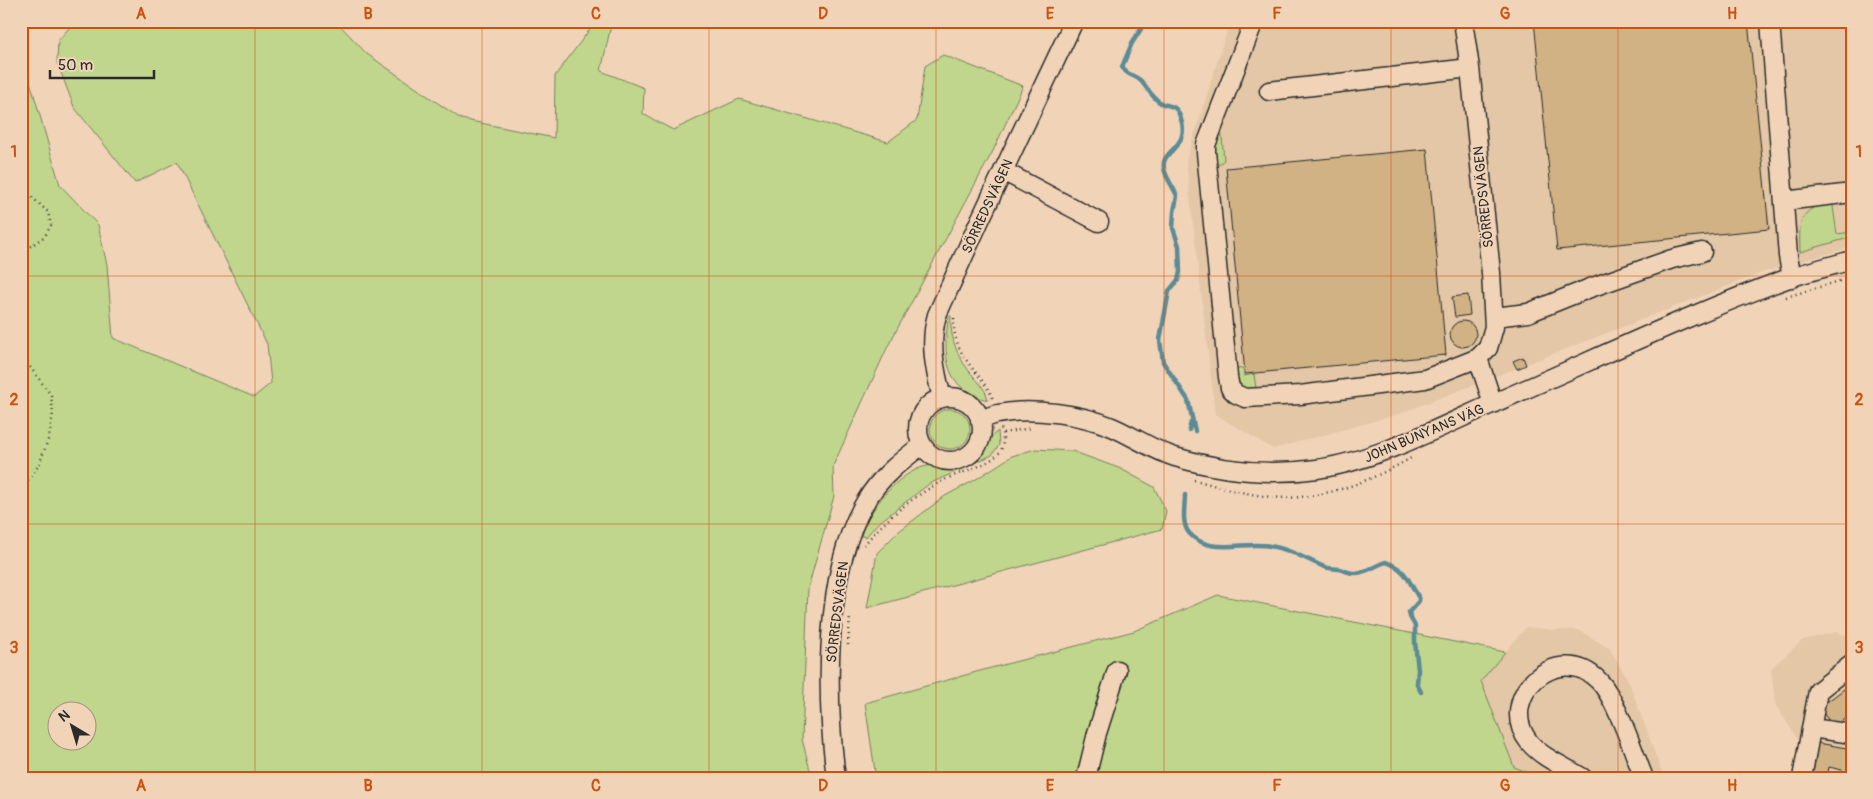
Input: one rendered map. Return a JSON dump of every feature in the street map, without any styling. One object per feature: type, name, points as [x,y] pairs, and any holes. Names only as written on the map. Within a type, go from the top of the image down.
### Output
[{"type":"street","name":"SÖRREDSVÄGEN","points":[[942,398],[933,349],[934,324],[944,296],[1074,21]]},
{"type":"street","points":[[1254,21],[1206,144],[1230,388],[1236,394],[1245,398],[1310,394],[1425,379],[1480,363],[1493,404]]},
{"type":"street","name":"SÖRREDSVÄGEN","points":[[1463,21],[1470,68],[1494,317],[1494,327],[1488,348],[1480,363]]},
{"type":"street","points":[[1770,21],[1792,278]]},
{"type":"street","points":[[1269,91],[1470,68]]},
{"type":"street","points":[[1003,171],[1099,222]]},
{"type":"street","points":[[1784,201],[1852,193]]},
{"type":"street","points":[[1494,317],[1528,313],[1663,262],[1702,252]]},
{"type":"street","name":"JOHN BUNYANS VÄG","points":[[980,420],[998,414],[1033,412],[1075,416],[1110,427],[1172,456],[1222,469],[1252,473],[1286,474],[1338,466],[1362,459],[1493,404],[1723,304],[1792,278],[1852,260]]},
{"type":"street","points":[[942,398],[956,398],[966,401],[976,411],[980,420],[982,431],[972,452],[962,458],[951,460],[940,459],[930,453],[922,444],[918,431],[921,417],[929,405],[942,398]]},
{"type":"street","name":"SÖRREDSVÄGEN","points":[[836,778],[831,724],[830,674],[836,594],[843,556],[853,525],[867,499],[894,466],[922,444]]},
{"type":"street","points":[[1802,778],[1818,691],[1852,664]]},
{"type":"street","points":[[1583,778],[1539,751],[1529,742],[1522,725],[1520,713],[1522,697],[1526,689],[1534,680],[1551,669],[1566,667],[1579,669],[1593,675],[1602,684],[1644,778]]},
{"type":"street","points":[[1086,778],[1116,670]]},
{"type":"street","points":[[1812,728],[1852,734]]},
{"type":"path","points":[[21,187],[48,212],[51,225],[45,236],[21,253]]},
{"type":"path","points":[[1783,298],[1852,277]]},
{"type":"path","points":[[861,551],[882,524],[914,498],[945,480],[984,463],[999,453],[1002,448],[1003,433],[998,414],[988,390],[960,350],[955,331],[954,315]]},
{"type":"path","points":[[21,355],[52,395],[53,413],[39,465],[21,490]]},
{"type":"path","points":[[1003,433],[1038,428]]},
{"type":"path","points":[[1189,478],[1221,487],[1270,496],[1299,498],[1372,479],[1415,456]]},
{"type":"path","points":[[848,646],[851,610]]},
{"type":"shaded area","points":[[1230,21],[1852,21],[1852,247],[1764,272],[1396,415],[1273,449],[1215,414],[1186,161]]},
{"type":"shaded area","points":[[1526,627],[1579,630],[1610,649],[1629,682],[1664,778],[1542,778],[1514,768],[1481,681]]},
{"type":"shaded area","points":[[1836,632],[1852,637],[1852,778],[1791,778],[1798,740],[1775,704],[1771,668],[1803,640]]},
{"type":"green space","points":[[75,21],[112,21],[125,28],[171,21],[336,21],[367,54],[461,119],[554,138],[555,76],[596,21],[612,21],[601,71],[644,88],[643,114],[673,130],[739,99],[888,142],[917,120],[925,66],[943,55],[1023,86],[993,151],[888,346],[833,466],[834,496],[808,588],[802,739],[812,778],[21,778],[21,50],[60,185],[98,225],[107,265],[113,338],[254,397],[271,383],[267,344],[177,162],[135,183],[74,107],[57,62],[58,41]]},
{"type":"green space","points":[[1221,126],[1224,160],[1213,170],[1211,146]]},
{"type":"green space","points":[[1832,200],[1837,234],[1852,232],[1852,237],[1800,252],[1800,231],[1803,218],[1813,208]]},
{"type":"green space","points":[[949,316],[951,316],[952,333],[959,356],[983,388],[988,400],[973,395],[962,388],[954,379],[947,357],[946,344]]},
{"type":"green space","points":[[1243,368],[1244,376],[1254,374],[1256,389],[1238,390],[1233,370]]},
{"type":"green space","points":[[954,409],[961,412],[967,418],[970,429],[969,437],[961,446],[954,449],[946,449],[939,446],[931,437],[930,425],[933,418],[942,410]]},
{"type":"green space","points":[[998,431],[999,445],[992,455],[929,484],[877,524],[866,537],[861,536],[871,513],[879,501],[900,480],[924,467],[936,465],[955,467],[966,464],[976,457]]},
{"type":"green space","points":[[1035,449],[1072,451],[1121,469],[1154,487],[1166,511],[1162,529],[867,608],[877,553],[898,532],[945,496],[1012,456]]},
{"type":"green space","points":[[1218,595],[1505,652],[1481,681],[1514,767],[1542,778],[876,778],[865,703],[1134,631]]},
{"type":"building","points":[[1534,21],[1748,21],[1769,229],[1557,250]]},
{"type":"building","points":[[1427,149],[1446,355],[1245,374],[1226,168]]},
{"type":"building","points":[[1468,295],[1470,315],[1455,317],[1452,297]]},
{"type":"building","points":[[1463,321],[1472,325],[1476,334],[1472,343],[1463,347],[1454,343],[1450,334],[1454,325]]},
{"type":"building","points":[[1523,357],[1526,365],[1517,369],[1513,361]]},
{"type":"building","points":[[1852,683],[1852,713],[1834,727],[1819,708]]},
{"type":"building","points":[[1818,743],[1852,749],[1852,778],[1840,778],[1842,770],[1829,767],[1827,778],[1812,778]]},
{"type":"waterway","points":[[1146,21],[1132,43],[1122,67],[1140,80],[1158,101],[1176,109],[1182,125],[1180,141],[1164,162],[1166,176],[1177,196],[1173,228],[1179,246],[1180,272],[1178,280],[1169,291],[1160,340],[1163,362],[1188,400],[1195,431]]},
{"type":"waterway","points":[[1189,430],[1191,422]]},
{"type":"waterway","points":[[1185,495],[1184,519],[1187,529],[1197,540],[1207,544],[1217,546],[1260,545],[1277,547],[1326,568],[1352,573],[1362,572],[1386,562],[1403,572],[1419,598],[1419,601],[1409,612],[1415,626],[1417,684],[1421,692]]}]
